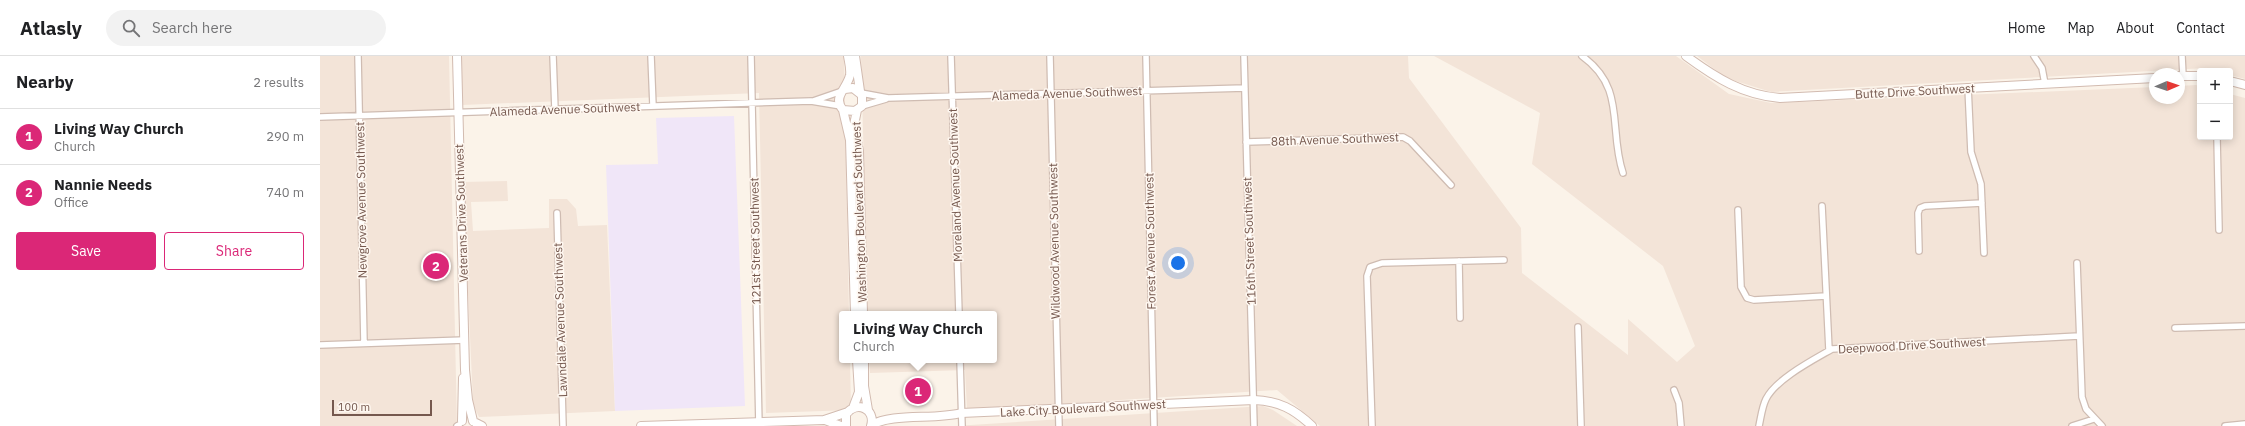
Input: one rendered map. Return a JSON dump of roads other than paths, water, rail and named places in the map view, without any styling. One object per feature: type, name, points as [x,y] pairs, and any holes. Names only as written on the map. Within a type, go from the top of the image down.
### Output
[{"type":"street","name":"Newgrove Avenue Southwest","points":[[358,56],[364,343]]},
{"type":"street","name":"Veterans Drive Southwest","points":[[456,56],[465,370],[468,400],[477,424]]},
{"type":"street","points":[[553,56],[555,110]]},
{"type":"street","points":[[651,56],[652,106]]},
{"type":"street","name":"121st Street Southwest","points":[[750,56],[759,424]]},
{"type":"street","points":[[848,56],[850,75],[844,90],[838,99],[842,108],[851,112],[859,108],[863,98],[855,56]]},
{"type":"street","name":"Moreland Avenue Southwest","points":[[951,56],[958,311]]},
{"type":"street","name":"Wildwood Avenue Southwest","points":[[1050,56],[1059,426]]},
{"type":"street","name":"Forest Avenue Southwest","points":[[1146,56],[1154,426]]},
{"type":"street","name":"116th Street Southwest","points":[[1244,56],[1254,426]]},
{"type":"street","points":[[1582,56],[1597,69],[1612,95],[1616,117],[1617,151],[1623,173]]},
{"type":"street","name":"Butte Drive Southwest","points":[[1686,56],[1714,77],[1741,90],[1768,97],[1805,97],[2149,78]]},
{"type":"street","points":[[2034,56],[2042,68],[2045,84]]},
{"type":"street","points":[[2181,68],[2182,56]]},
{"type":"street","points":[[2185,76],[2197,76]]},
{"type":"street","points":[[2233,82],[2245,85]]},
{"type":"street","points":[[1968,87],[1971,152],[1980,178],[1984,253]]},
{"type":"street","points":[[844,90],[853,88],[861,92]]},
{"type":"street","name":"Alameda Avenue Southwest","points":[[861,92],[888,98],[1245,88]]},
{"type":"street","name":"Alameda Avenue Southwest","points":[[811,101],[844,90]]},
{"type":"street","name":"Alameda Avenue Southwest","points":[[859,108],[888,98]]},
{"type":"street","name":"Alameda Avenue Southwest","points":[[320,117],[811,101],[842,108]]},
{"type":"street","name":"Washington Boulevard Southwest","points":[[842,108],[850,140],[855,311]]},
{"type":"street","name":"Washington Boulevard Southwest","points":[[859,108],[854,125],[859,150],[863,311]]},
{"type":"street","name":"88th Avenue Southwest","points":[[1246,142],[1403,136],[1410,140],[1451,185]]},
{"type":"street","points":[[2216,140],[2219,230]]},
{"type":"street","points":[[1919,251],[1918,213],[1922,207],[1982,203]]},
{"type":"street","points":[[1822,206],[1829,350]]},
{"type":"street","points":[[1738,210],[1741,287],[1745,296],[1754,300],[1826,296]]},
{"type":"street","name":"Lawndale Avenue Southwest","points":[[557,213],[563,426]]},
{"type":"street","points":[[1372,426],[1367,276],[1370,267],[1382,263],[1504,260]]},
{"type":"street","points":[[1459,261],[1460,318]]},
{"type":"street","points":[[2077,263],[2082,397],[2086,409],[2102,426]]},
{"type":"street","points":[[2175,328],[2245,326]]},
{"type":"street","points":[[1578,327],[1581,426]]},
{"type":"street","name":"Deepwood Drive Southwest","points":[[1759,426],[1763,407],[1772,391],[1810,362],[1829,350],[1836,348],[2079,336]]},
{"type":"street","points":[[320,345],[465,340]]},
{"type":"street","points":[[846,426],[845,418],[859,392],[857,363]]},
{"type":"street","points":[[864,363],[864,386],[872,426]]},
{"type":"street","points":[[960,363],[962,426]]},
{"type":"street","name":"Veterans Drive Southwest","points":[[459,425],[465,370]]},
{"type":"street","points":[[1674,390],[1679,403],[1682,426]]},
{"type":"street","name":"Lake City Boulevard Southwest","points":[[872,426],[884,419],[947,417],[961,414],[1254,400],[1281,404],[1292,409],[1312,426]]},
{"type":"street","name":"Lake City Boulevard Southwest","points":[[850,410],[862,407],[884,419]]},
{"type":"street","points":[[641,426],[759,424],[824,420],[850,410]]},
{"type":"street","points":[[2072,426],[2094,418]]},
{"type":"street","points":[[459,425],[467,419],[477,424]]},
{"type":"street","points":[[824,420],[841,426]]},
{"type":"street","points":[[2225,426],[2245,424]]},
{"type":"place","name":"Nannie Needs","points":[[436,266]]},
{"type":"place","name":"Living Way Church","points":[[918,391]]}]
